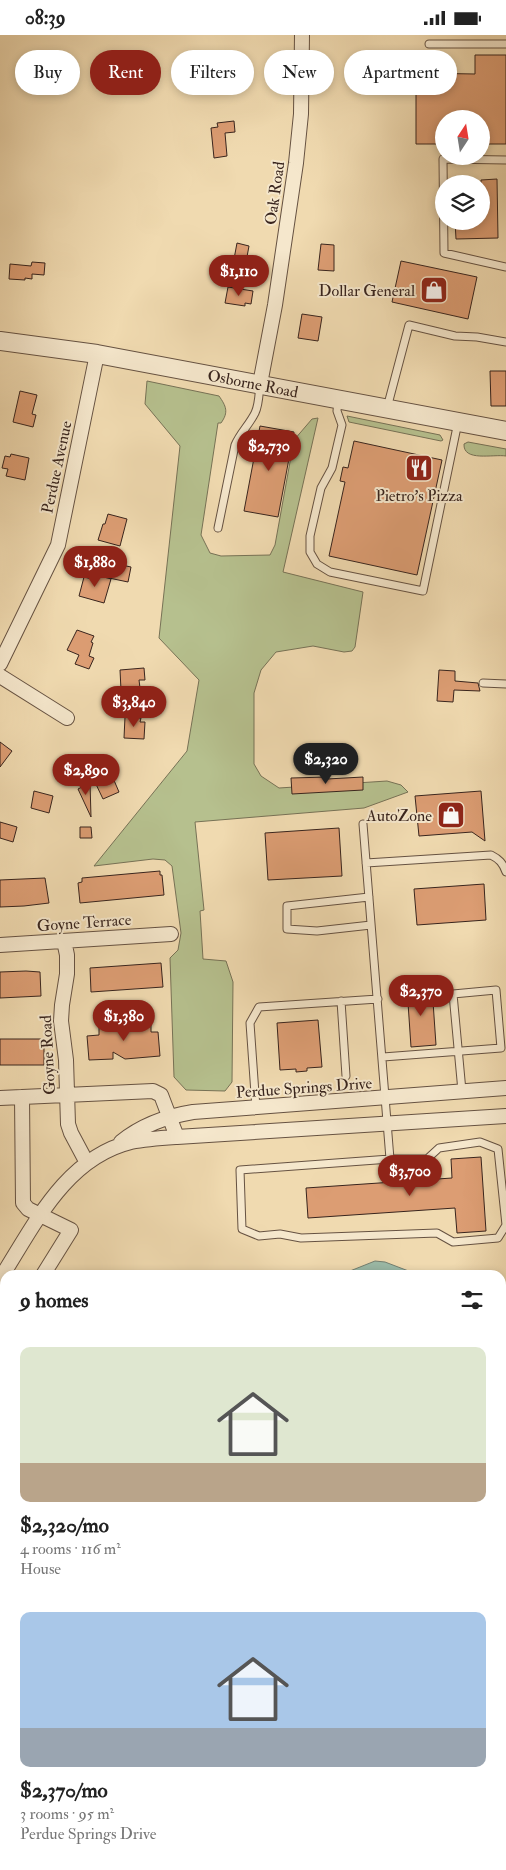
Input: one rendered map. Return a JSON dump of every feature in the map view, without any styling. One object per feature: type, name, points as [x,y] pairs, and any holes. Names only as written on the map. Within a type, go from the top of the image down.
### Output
[{"type":"street","name":"Oak Road","points":[[260,384],[275,305],[296,163],[301,114],[302,35]]},
{"type":"street","name":"Osborne Road","points":[[0,341],[97,354],[506,431]]},
{"type":"street","name":"Perdue Avenue","points":[[0,664],[58,545],[97,354]]},
{"type":"street","points":[[0,676],[67,718]]},
{"type":"street","name":"Goyne Terrace","points":[[0,945],[171,934]]},
{"type":"street","name":"Goyne Road","points":[[64,941],[67,955],[67,974],[62,1005],[62,1021],[66,1060],[68,1124],[87,1163]]},
{"type":"street","name":"Perdue Springs Drive","points":[[6,1270],[40,1215],[64,1184],[87,1163],[142,1128],[170,1117],[193,1112],[506,1088]]},
{"type":"street","points":[[0,1098],[153,1091],[161,1095],[177,1137]]},
{"type":"street","points":[[22,1097],[23,1203],[28,1209],[71,1230],[46,1270]]},
{"type":"street","name":"Perdue Springs Drive","points":[[113,1148],[131,1142],[177,1137],[506,1117]]},
{"type":"lane","points":[[429,44],[506,44]]},
{"type":"lane","points":[[506,160],[443,159],[444,253],[506,267]]},
{"type":"lane","points":[[387,409],[409,325],[455,336],[477,337],[506,342]]},
{"type":"lane","points":[[218,528],[235,445],[239,435],[255,413],[260,384]]},
{"type":"lane","points":[[338,399],[337,411],[342,425],[332,468],[321,488],[310,536],[310,552],[316,564],[330,572],[424,591],[458,422]]},
{"type":"lane","points":[[483,683],[506,683]]},
{"type":"lane","points":[[363,824],[390,1159]]},
{"type":"lane","points":[[366,863],[490,855],[498,858],[503,863],[506,871]]},
{"type":"lane","points":[[369,897],[287,906],[288,929],[317,931],[372,925]]},
{"type":"lane","points":[[383,1057],[458,1051],[501,1048],[496,990],[453,994],[458,1051],[462,1091]]},
{"type":"lane","points":[[256,1108],[250,1023],[259,1007],[378,999]]},
{"type":"lane","points":[[341,1001],[346,1076]]},
{"type":"lane","points":[[480,1142],[498,1149],[506,1225],[498,1238],[453,1242],[437,1233],[301,1238],[280,1234],[258,1236],[242,1229],[240,1170],[390,1159],[427,1159],[439,1148],[480,1142]]},
{"type":"green space","points":[[147,381],[219,396],[225,406],[225,416],[221,423],[218,423],[201,535],[210,553],[221,556],[270,555],[275,545],[294,440],[312,419],[318,418],[283,572],[363,592],[355,647],[352,651],[344,652],[313,646],[276,652],[261,670],[254,693],[254,764],[261,776],[279,788],[387,781],[401,785],[408,792],[364,808],[195,822],[204,910],[200,911],[203,959],[226,961],[233,982],[232,1082],[225,1091],[186,1090],[174,1077],[170,958],[178,950],[181,933],[172,866],[165,860],[153,859],[94,866],[187,751],[199,680],[159,638],[180,446],[145,404]]},
{"type":"green space","points":[[347,416],[440,435],[443,440],[349,422]]},
{"type":"green space","points":[[468,442],[506,449],[506,456],[473,455],[465,450],[464,444]]},
{"type":"shaded area","points":[[375,1261],[385,1262],[406,1270],[352,1270]]},
{"type":"building","points":[[475,55],[506,55],[506,144],[490,144],[490,110],[435,110],[435,144],[416,144],[416,95],[457,95],[457,74],[475,74]]},
{"type":"building","points":[[234,121],[235,132],[225,133],[227,156],[214,158],[211,128],[218,127],[217,123]]},
{"type":"building","points":[[490,179],[497,179],[498,238],[456,239],[456,230],[490,230]]},
{"type":"building","points":[[237,243],[249,246],[246,262],[234,259]]},
{"type":"building","points":[[321,244],[334,245],[334,271],[318,270]]},
{"type":"building","name":"Dollar General","points":[[401,261],[477,277],[468,319],[392,302]]},
{"type":"building","points":[[32,262],[45,263],[44,275],[32,274],[32,279],[25,278],[25,280],[9,279],[10,264],[31,266]]},
{"type":"building","points":[[228,287],[253,291],[251,304],[245,303],[245,306],[225,303]]},
{"type":"building","points":[[302,314],[322,317],[318,341],[298,338]]},
{"type":"building","points":[[490,371],[506,371],[506,406],[491,406]]},
{"type":"building","points":[[20,391],[37,395],[32,414],[36,415],[33,427],[13,422]]},
{"type":"building","points":[[260,426],[294,432],[278,517],[244,511]]},
{"type":"building","points":[[354,441],[442,460],[417,575],[329,556],[345,482],[340,481],[343,467],[348,468]]},
{"type":"building","points":[[11,454],[29,458],[25,480],[6,476],[8,469],[2,468],[5,456],[10,457]]},
{"type":"building","points":[[108,514],[127,519],[120,546],[98,540]]},
{"type":"building","points":[[112,563],[131,567],[128,582],[109,578]]},
{"type":"building","points":[[93,574],[111,579],[104,603],[79,596],[84,577],[92,579]]},
{"type":"building","points":[[77,630],[94,636],[89,656],[94,658],[89,669],[75,664],[79,655],[67,650]]},
{"type":"building","points":[[144,668],[145,680],[139,680],[140,688],[121,690],[120,670]]},
{"type":"building","points":[[439,670],[455,671],[455,681],[478,683],[480,691],[454,690],[453,702],[437,701]]},
{"type":"building","points":[[125,717],[141,718],[140,722],[145,722],[144,739],[124,738]]},
{"type":"building","points":[[0,742],[12,751],[0,767]]},
{"type":"building","points":[[110,771],[119,792],[103,799],[93,778]]},
{"type":"building","points":[[327,777],[327,779],[363,777],[363,790],[292,794],[291,778]]},
{"type":"building","points":[[90,783],[91,817],[78,789]]},
{"type":"building","points":[[34,791],[53,796],[49,813],[31,808]]},
{"type":"building","points":[[481,791],[485,841],[472,832],[419,836],[415,796]]},
{"type":"building","points":[[0,822],[17,827],[13,842],[0,838]]},
{"type":"building","points":[[80,827],[91,827],[92,838],[80,838]]},
{"type":"building","points":[[339,828],[342,876],[268,880],[265,833]]},
{"type":"building","points":[[160,871],[164,895],[80,903],[78,883],[82,882],[82,878]]},
{"type":"building","points":[[45,878],[49,903],[0,907],[0,880]]},
{"type":"building","points":[[484,884],[486,920],[417,925],[414,889]]},
{"type":"building","points":[[161,963],[163,987],[91,992],[90,968]]},
{"type":"building","points":[[0,972],[40,972],[41,996],[0,998]]},
{"type":"building","points":[[432,987],[436,1045],[411,1047],[407,988]]},
{"type":"building","points":[[318,1020],[322,1067],[307,1068],[307,1071],[296,1072],[296,1069],[280,1070],[277,1023]]},
{"type":"building","points":[[151,1021],[151,1032],[158,1032],[160,1056],[125,1059],[113,1052],[113,1059],[89,1060],[87,1036],[99,1035],[99,1025]]},
{"type":"building","points":[[0,1039],[42,1039],[42,1044],[44,1044],[44,1065],[0,1065]]},
{"type":"building","points":[[481,1157],[486,1231],[457,1233],[455,1208],[308,1218],[306,1188],[452,1178],[451,1159]]},
{"type":"place","name":"Dollar General","points":[[434,290]]},
{"type":"place","name":"Pietro's Pizza","points":[[419,468]]},
{"type":"place","name":"AutoZone","points":[[451,815]]}]
